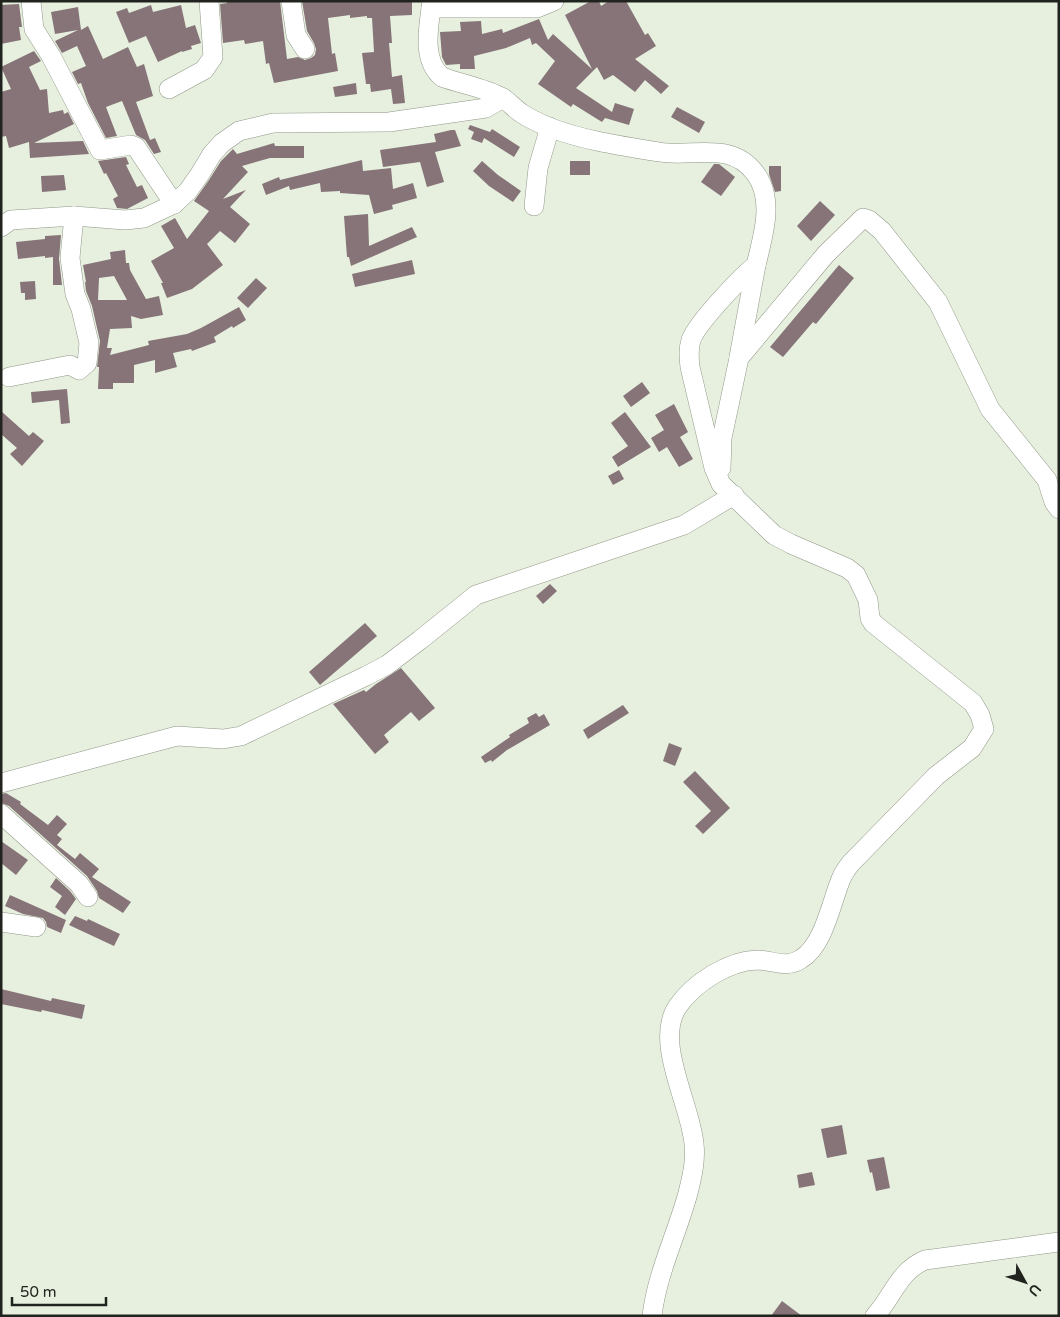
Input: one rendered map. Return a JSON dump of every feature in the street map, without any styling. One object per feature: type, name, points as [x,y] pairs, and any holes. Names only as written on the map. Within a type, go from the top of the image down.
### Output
[{"type":"street","points":[[31,1],[34,29],[51,56],[100,150],[131,145],[136,147],[174,204]]},
{"type":"street","points":[[169,89],[204,70],[213,57],[209,1]]},
{"type":"street","points":[[290,1],[296,35],[305,49]]},
{"type":"street","points":[[554,1],[537,8],[431,5],[429,48],[432,66],[442,77],[502,98],[521,113],[550,127],[575,136],[668,154],[701,151],[722,152],[741,160],[755,173],[764,191],[766,221],[722,438],[727,490]]},
{"type":"street","points":[[1,227],[10,220],[74,216],[125,220],[144,218],[174,204],[188,191],[212,154],[222,143],[239,130],[273,123],[389,122],[486,108],[502,98]]},
{"type":"street","points":[[534,206],[538,168],[550,127]]},
{"type":"street","points":[[9,377],[70,365],[78,370],[87,363],[89,343],[81,309],[75,294],[70,258],[74,216]]},
{"type":"street","points":[[739,358],[826,254],[863,218],[869,220],[882,232],[938,302],[990,409],[1047,480],[1054,502],[1059,509]]},
{"type":"street","points":[[652,1316],[654,1299],[670,1248],[682,1218],[692,1175],[694,1146],[691,1123],[672,1060],[669,1036],[670,1022],[677,1007],[692,988],[710,976],[740,962],[758,960],[788,964],[801,960],[818,940],[841,878],[851,864],[873,839],[936,776],[972,748],[984,729],[980,714],[973,703],[873,623],[868,600],[856,575],[847,568],[774,535],[727,490],[712,460],[688,351],[692,338],[702,322],[746,273],[756,265]]},
{"type":"street","points":[[1,783],[177,736],[223,739],[241,736],[387,664],[476,595],[684,525],[727,490]]},
{"type":"street","points":[[1,814],[80,884],[88,897]]},
{"type":"street","points":[[1,922],[36,928]]},
{"type":"street","points":[[875,1316],[901,1278],[915,1264],[925,1260],[1059,1242]]},
{"type":"building","points":[[227,1],[280,1],[287,59],[298,57],[305,60],[315,55],[316,49],[307,31],[302,1],[412,1],[412,15],[390,16],[392,43],[389,43],[392,77],[402,75],[405,103],[393,104],[391,89],[371,92],[370,84],[366,84],[362,53],[374,52],[372,18],[367,18],[367,16],[350,18],[350,15],[328,18],[332,54],[335,53],[338,71],[274,83],[269,63],[266,64],[263,41],[245,44],[244,40],[223,43],[220,4],[227,3]]},
{"type":"building","points":[[591,1],[599,1],[601,6],[609,1],[626,1],[645,35],[648,33],[656,46],[635,59],[669,86],[661,94],[645,80],[635,92],[613,75],[604,80],[597,67],[576,88],[612,112],[615,103],[634,109],[629,125],[605,118],[602,122],[573,104],[571,107],[538,84],[555,61],[536,43],[532,45],[530,38],[506,48],[474,56],[475,69],[460,69],[460,64],[446,65],[442,57],[440,32],[461,31],[460,22],[481,21],[482,34],[502,29],[503,33],[539,19],[548,40],[553,34],[592,69],[565,15]]},
{"type":"building","points":[[19,4],[22,27],[19,27],[21,40],[1,44],[1,5]]},
{"type":"building","points":[[151,5],[153,12],[181,5],[186,28],[195,25],[201,43],[191,46],[192,49],[182,51],[158,62],[146,36],[129,43],[116,12],[127,8],[129,13]]},
{"type":"building","points":[[78,7],[81,30],[88,26],[103,59],[128,47],[137,67],[144,64],[153,96],[136,102],[150,140],[155,138],[161,152],[154,154],[145,140],[136,135],[122,101],[106,107],[117,136],[106,138],[88,103],[81,83],[78,84],[72,72],[86,66],[77,46],[62,53],[55,41],[78,30],[55,34],[51,12]]},
{"type":"building","points":[[34,51],[41,61],[29,67],[40,90],[47,89],[49,113],[63,110],[64,114],[68,112],[74,124],[34,143],[83,141],[89,154],[30,158],[29,142],[9,148],[6,136],[1,137],[1,92],[11,89],[1,67]]},
{"type":"building","points":[[356,83],[357,94],[335,97],[333,87]]},
{"type":"building","points":[[677,107],[705,122],[699,133],[671,117]]},
{"type":"building","points":[[470,125],[490,132],[492,129],[520,147],[514,157],[484,138],[482,143],[471,139],[474,132],[468,129]]},
{"type":"building","points":[[455,130],[461,146],[435,152],[444,182],[427,187],[420,162],[383,167],[380,150],[436,142],[434,134]]},
{"type":"building","points":[[274,143],[275,146],[304,146],[304,158],[270,158],[242,166],[248,172],[223,199],[246,190],[230,207],[250,224],[235,243],[220,231],[207,244],[223,265],[192,289],[167,298],[161,283],[163,283],[151,261],[174,248],[161,226],[175,218],[187,239],[209,211],[194,201],[221,161],[233,149],[237,154]]},
{"type":"building","points":[[126,157],[129,164],[126,165],[137,187],[142,185],[148,198],[127,209],[117,208],[113,199],[118,196],[98,161]]},
{"type":"building","points":[[362,160],[363,171],[391,168],[393,189],[413,183],[417,198],[392,205],[393,209],[374,214],[369,195],[340,193],[340,191],[321,192],[320,183],[290,190],[289,186],[266,195],[262,184],[279,177],[280,180]]},
{"type":"building","points":[[482,161],[521,191],[513,202],[489,186],[473,171]]},
{"type":"building","points":[[570,161],[590,161],[590,175],[570,175]]},
{"type":"building","points":[[714,164],[719,164],[735,177],[721,196],[701,182]]},
{"type":"building","points":[[769,166],[781,166],[781,191],[775,192],[769,174]]},
{"type":"building","points":[[64,175],[66,190],[42,192],[41,176]]},
{"type":"building","points":[[820,201],[835,215],[811,241],[797,226]]},
{"type":"building","points":[[368,214],[369,246],[412,227],[417,237],[351,266],[349,257],[347,257],[344,216]]},
{"type":"building","points":[[61,235],[59,259],[62,285],[53,285],[53,257],[18,259],[16,242]]},
{"type":"building","points":[[125,250],[126,263],[129,263],[130,270],[146,299],[159,296],[163,315],[141,319],[131,316],[132,328],[110,329],[107,348],[112,348],[110,355],[149,345],[148,341],[187,334],[239,307],[246,320],[214,337],[216,342],[192,351],[191,349],[173,353],[177,367],[155,373],[155,360],[134,365],[134,383],[113,383],[113,389],[98,389],[99,367],[97,367],[100,341],[92,306],[86,291],[83,265],[111,259],[110,252]],"holes":[[[114,276],[127,300],[98,300],[99,278]]]},
{"type":"building","points":[[412,260],[415,274],[355,287],[352,274]]},
{"type":"building","points":[[839,265],[854,278],[816,324],[813,322],[783,357],[770,347]]},
{"type":"building","points":[[256,278],[267,288],[248,308],[237,298]]},
{"type":"building","points":[[35,281],[36,299],[25,300],[25,293],[21,293],[20,282]]},
{"type":"building","points":[[642,382],[650,393],[631,407],[623,396]]},
{"type":"building","points":[[67,389],[70,423],[61,424],[59,400],[32,403],[31,392]]},
{"type":"building","points":[[674,404],[688,432],[680,437],[693,459],[679,467],[667,447],[659,452],[651,438],[664,430],[655,415]]},
{"type":"building","points":[[1,411],[29,436],[33,432],[44,441],[22,466],[10,454],[17,448],[1,434]]},
{"type":"building","points":[[625,412],[651,447],[618,467],[612,457],[628,446],[611,423]]},
{"type":"building","points":[[619,470],[624,479],[613,485],[608,476]]},
{"type":"building","points":[[550,584],[557,591],[543,604],[536,596]]},
{"type":"building","points":[[365,623],[377,636],[320,685],[309,672]]},
{"type":"building","points":[[401,668],[435,708],[419,721],[411,712],[384,735],[389,742],[375,754],[333,704],[364,690],[366,692]]},
{"type":"building","points":[[623,705],[629,713],[588,739],[583,730]]},
{"type":"building","points":[[536,713],[539,717],[544,714],[550,725],[507,750],[492,762],[491,760],[485,763],[481,757],[510,737],[509,735],[529,723],[527,718]]},
{"type":"building","points":[[669,743],[682,748],[675,766],[663,761]]},
{"type":"building","points":[[695,771],[730,808],[703,834],[695,826],[711,811],[683,782]]},
{"type":"building","points":[[6,793],[21,802],[20,804],[48,825],[57,815],[67,824],[57,835],[62,839],[57,845],[75,859],[80,853],[99,869],[92,877],[131,902],[123,913],[99,898],[97,891],[87,876],[9,806],[1,803],[1,794]]},
{"type":"building","points":[[1,841],[28,860],[16,875],[1,863]]},
{"type":"building","points":[[56,878],[76,899],[65,915],[55,907],[62,896],[50,887]]},
{"type":"building","points":[[10,895],[66,920],[61,933],[47,927],[43,918],[23,914],[5,906]]},
{"type":"building","points":[[75,916],[87,921],[88,919],[120,934],[114,946],[69,925]]},
{"type":"building","points":[[1,989],[51,1001],[52,998],[85,1005],[82,1019],[42,1010],[41,1012],[1,1004]]},
{"type":"building","points":[[842,1125],[847,1154],[827,1158],[821,1129]]},
{"type":"building","points":[[884,1157],[890,1188],[876,1191],[867,1160]]},
{"type":"building","points":[[812,1172],[815,1185],[799,1188],[797,1175]]},
{"type":"building","points":[[782,1301],[802,1316],[771,1316]]}]
